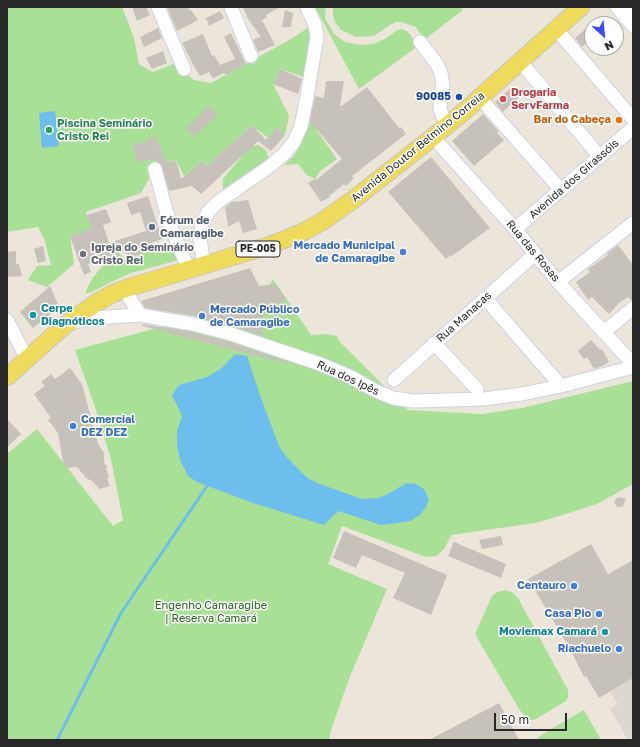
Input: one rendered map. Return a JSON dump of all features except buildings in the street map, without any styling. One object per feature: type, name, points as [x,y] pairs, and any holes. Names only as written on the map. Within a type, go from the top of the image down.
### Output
[{"type":"main road","name":"Avenida Doutor Belmino Correia","points":[[7,377],[65,324],[110,295],[124,289],[271,245],[323,221],[367,190],[449,124],[581,7]]},
{"type":"street","points":[[158,7],[184,68]]},
{"type":"street","points":[[231,7],[251,56]]},
{"type":"street","points":[[196,268],[202,223],[208,212],[218,202],[270,166],[284,154],[294,142],[301,126],[308,95],[316,37],[315,25],[306,7]]},
{"type":"street","points":[[616,7],[633,26]]},
{"type":"street","points":[[629,7],[633,12]]},
{"type":"street","points":[[556,29],[633,119]]},
{"type":"street","points":[[420,42],[437,64],[441,73],[443,86],[440,108],[442,115],[449,124]]},
{"type":"street","points":[[520,61],[600,157]]},
{"type":"street","points":[[480,98],[561,190]]},
{"type":"street","name":"Avenida dos Girassóis","points":[[515,229],[633,128]]},
{"type":"street","name":"Rua das Rosas","points":[[433,137],[515,229],[558,282],[633,364]]},
{"type":"street","points":[[155,169],[167,214],[196,268]]},
{"type":"street","points":[[558,282],[633,223]]},
{"type":"street","name":"Rua Manacas","points":[[394,380],[536,254]]},
{"type":"street","points":[[124,289],[140,315]]},
{"type":"street","points":[[485,298],[561,386]]},
{"type":"street","points":[[604,332],[633,308]]},
{"type":"street","name":"Rua dos Ipês","points":[[65,324],[92,318],[140,315],[192,324],[231,334],[320,364],[349,376],[374,390],[393,398],[413,402],[496,398],[561,386],[633,367]]},
{"type":"street","points":[[7,320],[27,359]]},
{"type":"street","points":[[434,343],[477,389]]},
{"type":"green space","points":[[7,7],[122,7],[134,38],[139,64],[153,72],[174,64],[194,80],[211,83],[308,28],[312,44],[306,78],[281,69],[273,84],[289,116],[285,135],[277,127],[268,138],[252,125],[207,166],[202,161],[184,176],[176,160],[147,166],[149,179],[141,193],[86,212],[92,230],[70,236],[74,264],[47,287],[28,280],[37,266],[51,265],[45,241],[38,227],[7,232]]},
{"type":"green space","points":[[315,7],[328,7],[326,8],[325,17],[327,22],[335,35],[345,42],[360,45],[373,44],[385,39],[397,30],[402,29],[408,32],[418,46],[359,89]]},
{"type":"green space","points":[[333,7],[461,7],[463,10],[424,40],[416,27],[402,22],[396,22],[390,25],[374,36],[356,37],[341,30],[335,22]]},
{"type":"green space","points":[[308,124],[315,125],[318,132],[337,159],[320,171],[315,179],[307,175],[298,164],[284,165],[294,156],[301,143]]},
{"type":"green space","points":[[258,145],[266,150],[269,161],[223,192],[223,179],[252,146]]},
{"type":"green space","points":[[160,247],[172,248],[179,260],[131,273],[90,293],[85,293],[92,279],[103,265],[119,253],[126,260]]},
{"type":"green space","name":"Engenho Camaragibe | Reserva Camará","points":[[273,279],[311,335],[326,334],[337,336],[339,341],[408,410],[482,414],[522,408],[633,381],[633,484],[597,504],[535,523],[451,535],[445,548],[437,556],[426,557],[342,526],[328,564],[387,589],[349,679],[331,730],[329,740],[7,740],[7,452],[8,453],[37,429],[113,526],[123,520],[111,459],[75,350],[261,300]]},
{"type":"green space","points":[[505,590],[512,592],[518,598],[568,690],[568,697],[566,701],[534,720],[528,720],[519,709],[475,634],[492,596],[497,592]]},
{"type":"green space","points":[[584,710],[601,740],[538,740],[538,738],[543,734]]},
{"type":"shaded area","points":[[633,678],[633,740],[628,740],[610,709],[618,704],[610,692]]},
{"type":"water","name":"Piscina Seminário Cristo Rei","points":[[55,111],[59,146],[42,148],[39,113]]},
{"type":"water","points":[[235,354],[247,356],[279,446],[285,455],[309,479],[362,499],[379,498],[406,483],[416,484],[424,489],[429,499],[426,507],[420,515],[410,521],[381,525],[338,511],[324,525],[253,503],[197,482],[188,476],[180,460],[177,445],[177,431],[182,416],[172,395],[179,385],[207,377],[222,368]]},
{"type":"waterway","points":[[57,740],[121,613],[207,486]]},
{"type":"place","name":"90085","points":[[459,97]]},
{"type":"place","name":"Drogaria ServFarma","points":[[503,99]]},
{"type":"place","name":"Bar do Cabeça","points":[[619,120]]},
{"type":"place","name":"Piscina Seminário Cristo Rei","points":[[49,130]]},
{"type":"place","name":"Fórum de Camaragibe","points":[[152,227]]},
{"type":"place","name":"Mercado Municipal de Camaragibe","points":[[403,252]]},
{"type":"place","name":"Igreja do Seminário Cristo Rei","points":[[83,254]]},
{"type":"place","name":"Cerpe Diagnóticos","points":[[33,315]]},
{"type":"place","name":"Mercado Público de Camaragibe","points":[[202,316]]},
{"type":"place","name":"Comercial DEZ DEZ","points":[[73,426]]},
{"type":"place","name":"Centauro","points":[[574,586]]},
{"type":"place","name":"Casa Pio","points":[[599,614]]},
{"type":"place","name":"Moviemax Camará","points":[[605,632]]},
{"type":"place","name":"Riachuelo","points":[[619,649]]}]
